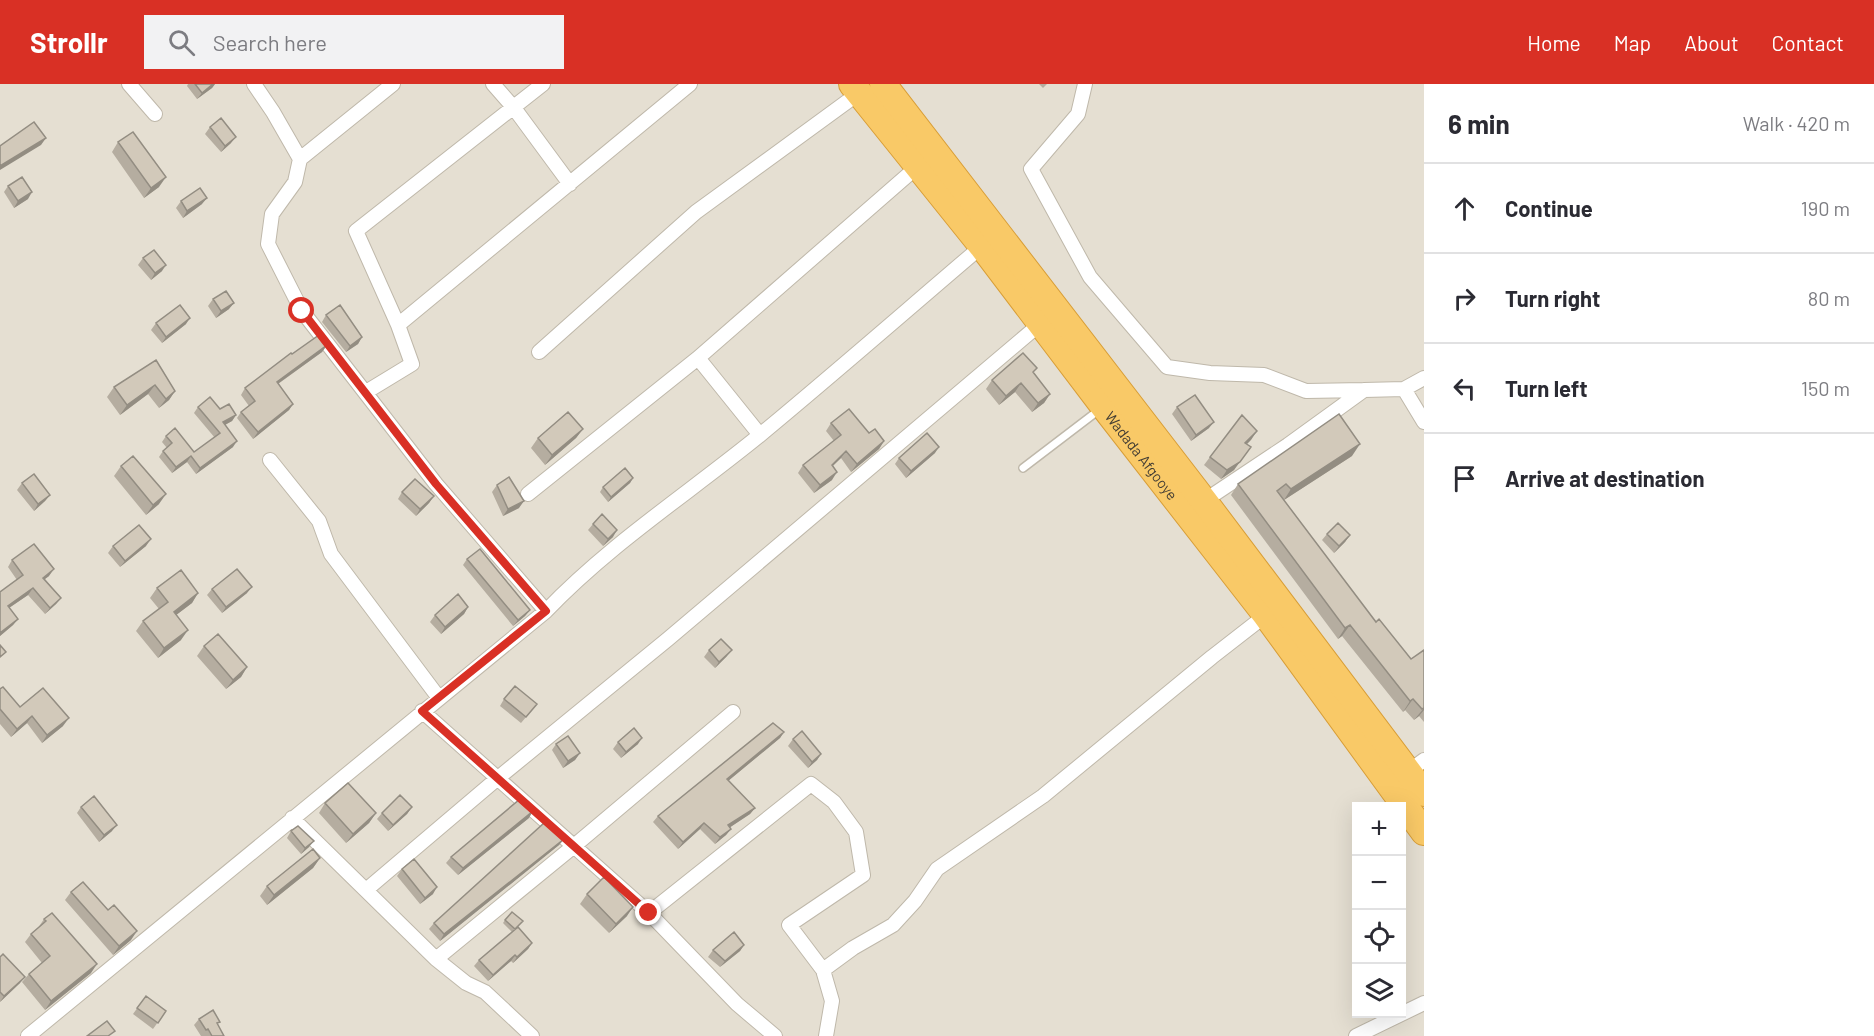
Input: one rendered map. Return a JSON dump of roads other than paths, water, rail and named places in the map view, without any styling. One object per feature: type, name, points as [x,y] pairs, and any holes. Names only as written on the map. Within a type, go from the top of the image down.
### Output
[{"type":"highway","name":"Wadada Afgooye","points":[[883,84],[1204,501],[1416,766],[1424,793]]},
{"type":"highway","name":"Wadada Afgooye","points":[[856,89],[982,246],[1266,615],[1424,832]]},
{"type":"street","points":[[129,84],[155,114]]},
{"type":"street","points":[[254,84],[273,111],[300,159]]},
{"type":"street","points":[[393,84],[300,159],[295,182],[272,214],[268,244],[302,311],[436,484],[546,611]]},
{"type":"street","points":[[493,84],[514,108],[570,184]]},
{"type":"street","points":[[366,392],[412,364],[398,325],[356,231],[543,84]]},
{"type":"street","points":[[398,325],[690,84]]},
{"type":"street","points":[[1085,84],[1078,114],[1031,169],[1090,277],[1167,367],[1210,373],[1264,375],[1306,391],[1404,389],[1424,378]]},
{"type":"street","points":[[539,352],[696,212],[856,89]]},
{"type":"street","points":[[528,494],[698,358],[917,167]]},
{"type":"street","points":[[28,1036],[546,611],[563,593],[624,542],[760,435],[982,246]]},
{"type":"street","points":[[366,890],[668,639],[1040,324]]},
{"type":"street","points":[[698,358],[760,435]]},
{"type":"street","points":[[1404,389],[1424,422]]},
{"type":"street","points":[[1204,501],[1288,445],[1364,390]]},
{"type":"street","points":[[270,460],[319,520],[331,554],[439,698]]},
{"type":"street","points":[[823,970],[853,948],[893,926],[915,901],[937,868],[1043,796],[1266,615]]},
{"type":"street","points":[[422,711],[649,913],[737,1004],[775,1036]]},
{"type":"street","points":[[436,959],[733,712]]},
{"type":"street","points":[[649,913],[811,784],[834,802],[856,832],[863,875],[789,925],[823,970],[832,1001],[826,1036]]},
{"type":"street","points":[[292,818],[436,959],[466,983],[485,992],[532,1036]]},
{"type":"street","points":[[1356,1036],[1424,1003]]},
{"type":"lane","points":[[1023,468],[1104,407]]}]
